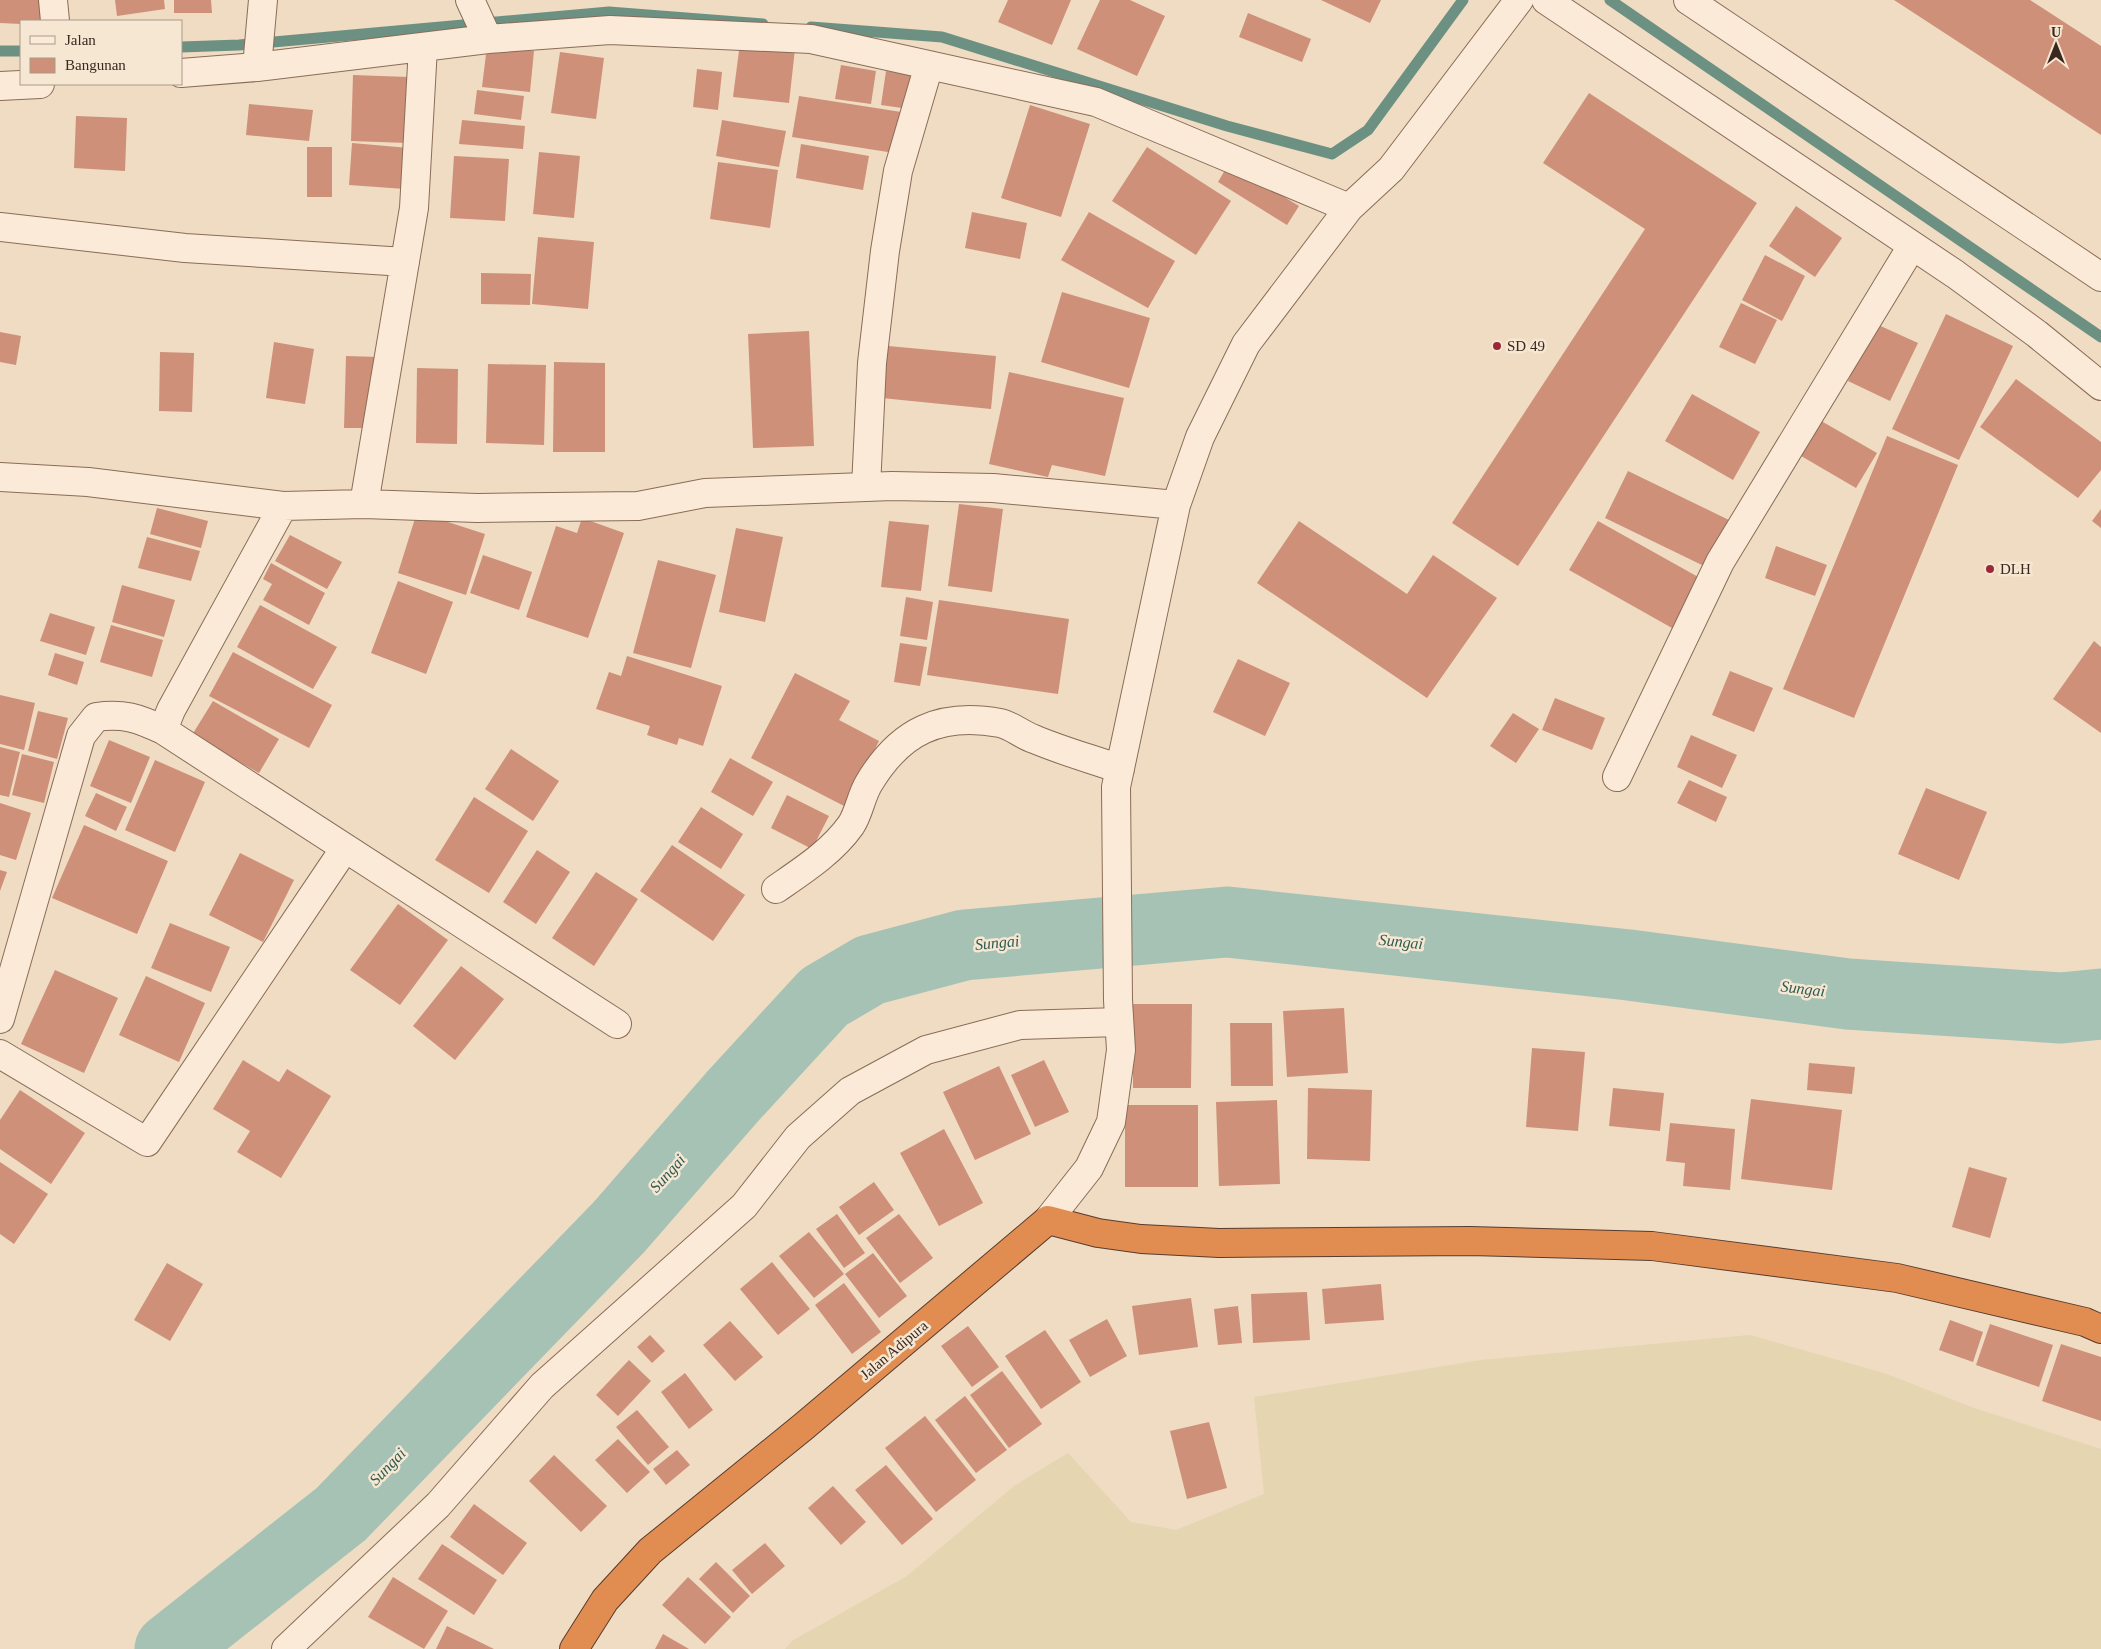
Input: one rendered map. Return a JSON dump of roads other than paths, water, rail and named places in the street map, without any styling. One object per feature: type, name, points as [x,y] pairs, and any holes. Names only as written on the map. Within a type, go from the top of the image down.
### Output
[{"type":"highway","points":[[1048,1220],[1098,1233],[1141,1239],[1219,1243],[1470,1241],[1652,1246],[1897,1278],[2085,1322],[2101,1329]]},
{"type":"highway","name":"Jalan Adipura","points":[[574,1649],[605,1600],[650,1551],[804,1428],[1048,1220]]},
{"type":"street","points":[[54,0],[55,20]]},
{"type":"street","points":[[257,67],[263,0]]},
{"type":"street","points":[[470,0],[488,39]]},
{"type":"street","name":"Jalan Adipura","points":[[1048,1220],[1089,1168],[1111,1122],[1121,1050],[1118,1011],[1118,778],[1176,505],[1200,437],[1246,344],[1349,208],[1391,169],[1519,0]]},
{"type":"street","points":[[1546,0],[1912,246],[2037,334],[2101,386]]},
{"type":"street","points":[[1688,0],[2101,277]]},
{"type":"street","points":[[182,74],[257,67],[488,39],[610,30],[811,39],[1096,102],[1349,208]]},
{"type":"street","points":[[364,504],[414,208],[423,47]]},
{"type":"street","points":[[866,487],[872,363],[885,251],[898,171],[929,65]]},
{"type":"street","points":[[0,86],[20,85]]},
{"type":"street","points":[[0,227],[185,248],[405,262]]},
{"type":"street","points":[[1617,776],[1720,562],[1912,246]]},
{"type":"street","points":[[0,477],[88,482],[283,506],[364,504],[478,508],[638,506],[705,493],[866,487],[993,488],[1176,505]]},
{"type":"street","points":[[163,730],[171,710],[283,506]]},
{"type":"street","points":[[0,1019],[81,736],[96,717],[118,714],[144,721],[163,730],[617,1024]]},
{"type":"street","points":[[776,889],[816,861],[851,825],[868,784],[886,760],[909,735],[937,723],[971,719],[1002,723],[1118,778]]},
{"type":"street","points":[[0,1054],[147,1142],[345,848]]},
{"type":"street","points":[[286,1649],[438,1505],[542,1386],[744,1206],[798,1137],[850,1091],[926,1050],[1020,1025],[1118,1011]]},
{"type":"waterway","points":[[811,27],[942,37],[1227,126],[1332,154],[1368,130],[1463,0]]},
{"type":"waterway","points":[[1610,0],[2101,337]]},
{"type":"waterway","points":[[182,47],[239,45],[609,12],[763,24]]},
{"type":"waterway","points":[[0,51],[20,51]]},
{"type":"waterway","name":"Sungai","points":[[170,1649],[341,1514],[619,1227],[733,1096],[824,997],[870,970],[964,945],[1227,922],[1629,965],[1848,994],[2061,1008],[2101,1004]]},
{"type":"place","name":"SD 49","points":[[1497,346]]},
{"type":"place","name":"DLH","points":[[1990,569]]}]
